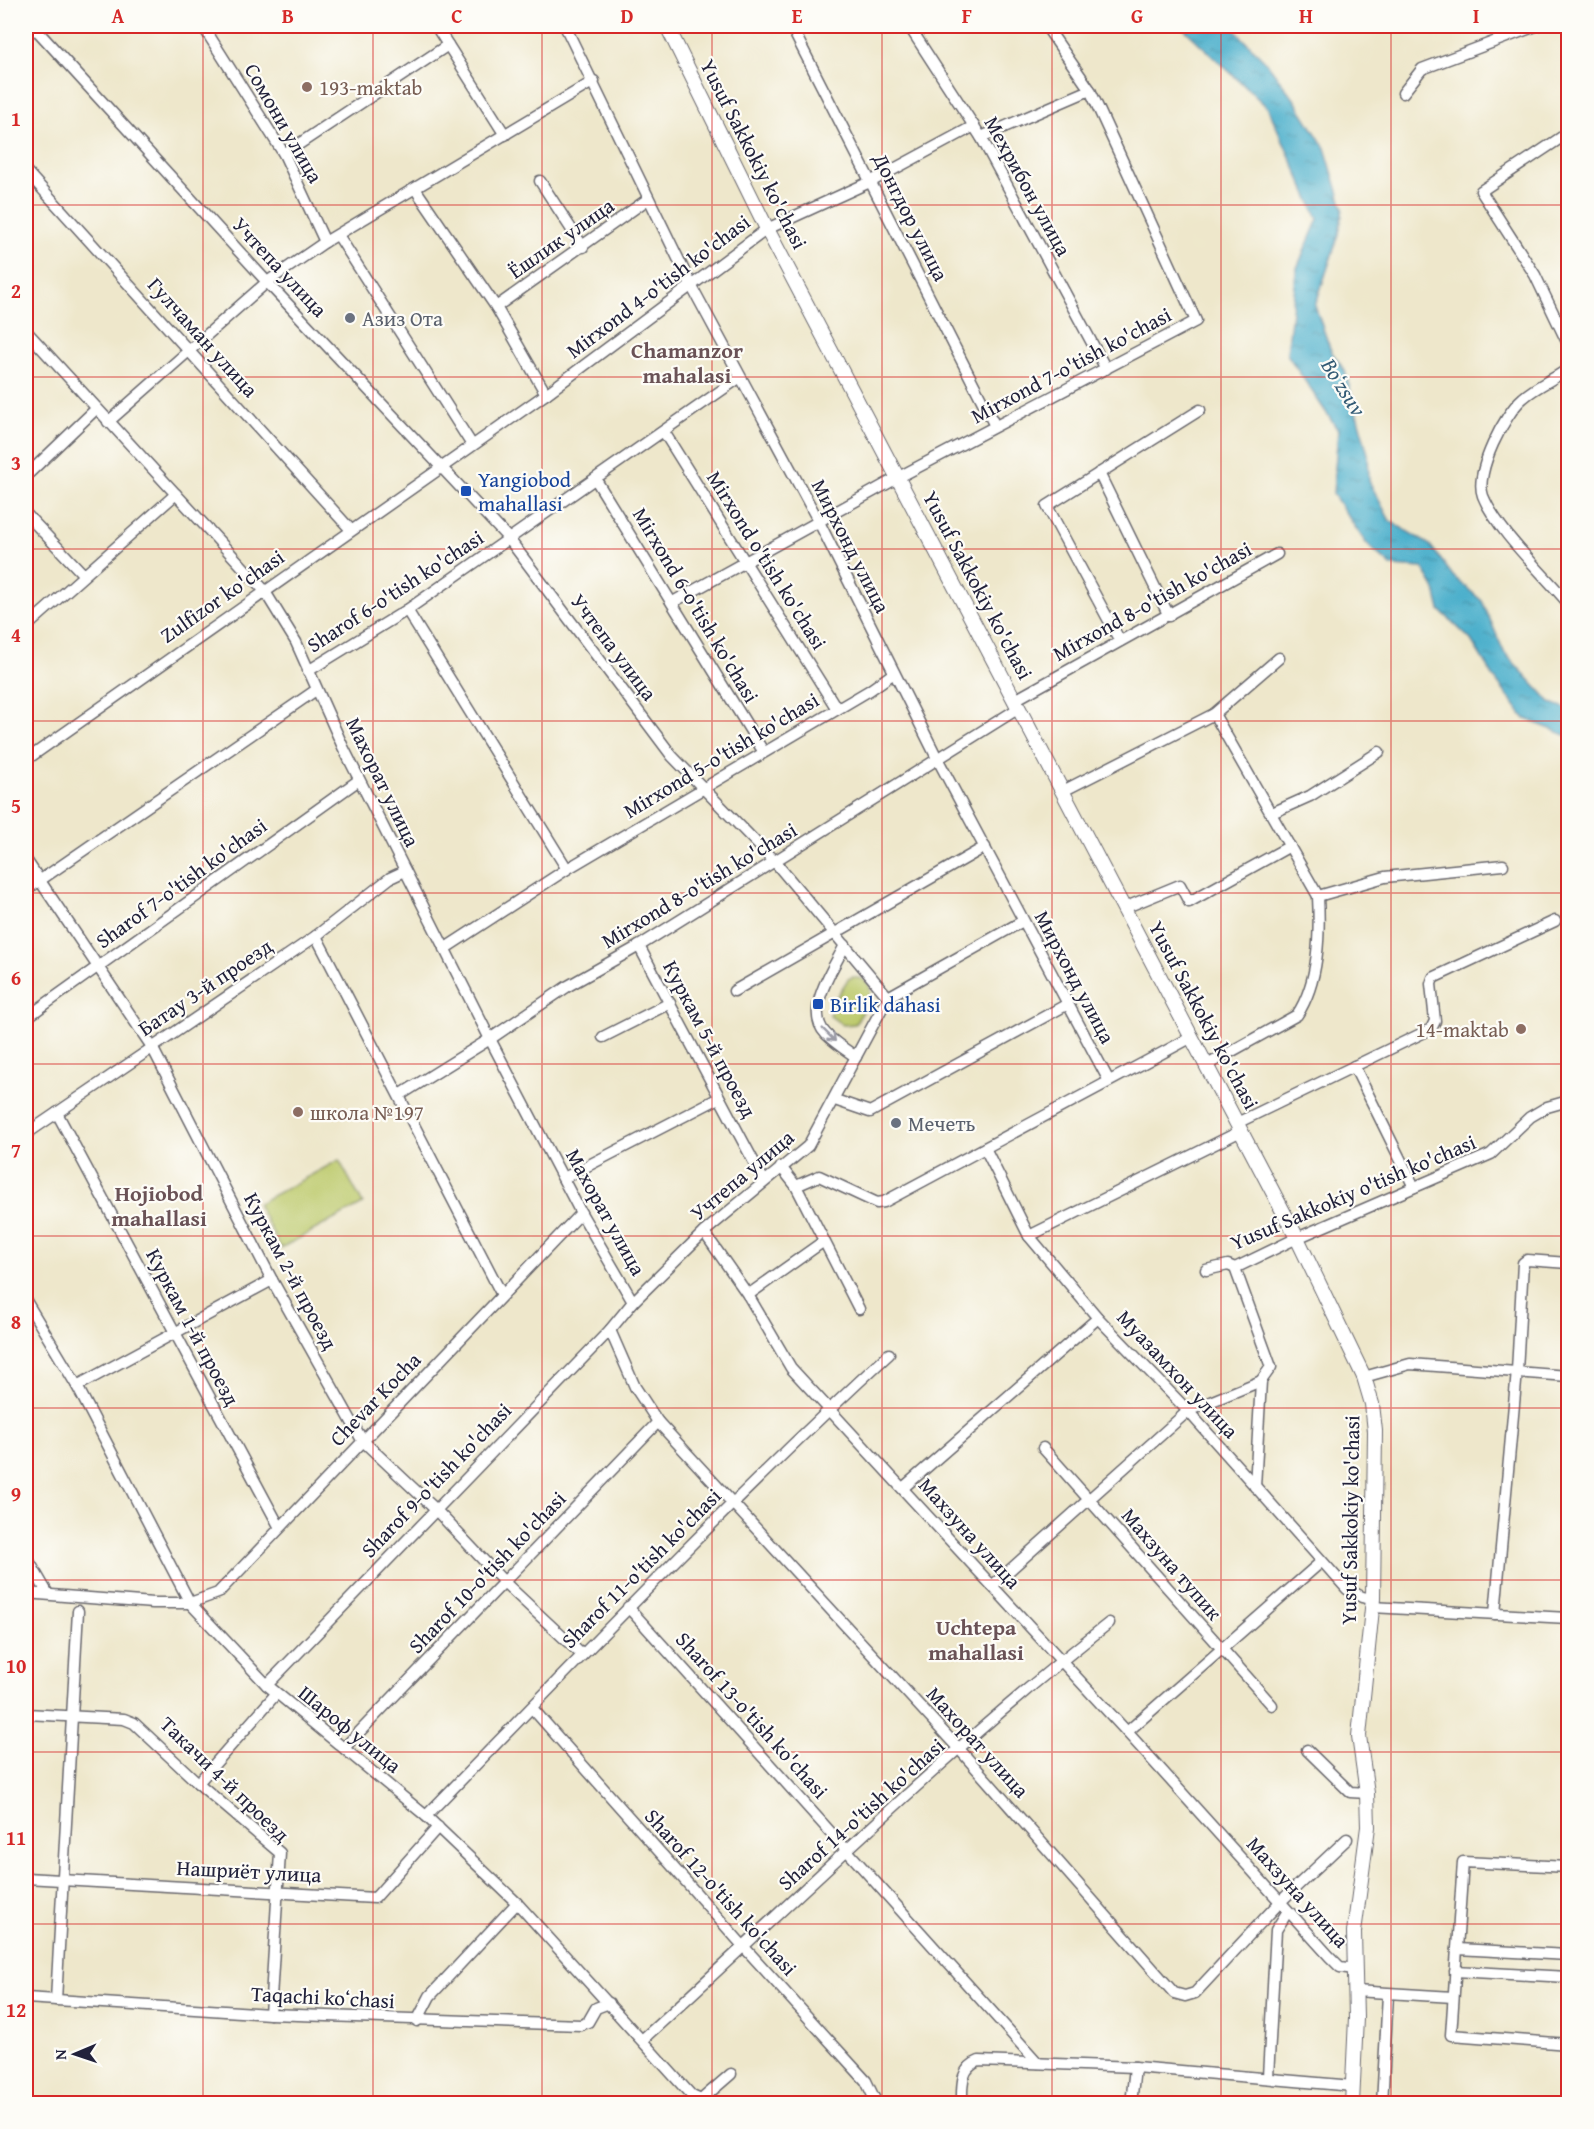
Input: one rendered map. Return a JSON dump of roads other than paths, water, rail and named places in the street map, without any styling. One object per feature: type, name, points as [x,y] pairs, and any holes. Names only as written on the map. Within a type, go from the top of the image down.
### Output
[{"type":"main road","name":"Yusuf Sakkokiy ko'chasi","points":[[667,26],[767,229],[1192,1036],[1297,1238],[1364,1377],[1372,1404],[1376,1431],[1373,1603],[1359,1736],[1368,1793],[1368,1832],[1355,1920],[1356,1991],[1352,2103]]},
{"type":"street","name":"Сомони улица","points":[[203,26],[284,154],[325,242]]},
{"type":"street","points":[[436,26],[505,135]]},
{"type":"street","name":"Мирхонд улица","points":[[565,26],[594,81],[648,200],[691,285],[739,378],[819,522],[938,758],[1066,1005],[1109,1082]]},
{"type":"street","name":"Донгдор улица","points":[[791,26],[995,426]]},
{"type":"street","name":"Мехрибон улица","points":[[909,26],[981,137],[1106,369]]},
{"type":"street","name":"Mirxond 7-o'tish ko'chasi","points":[[673,602],[899,477],[1193,323],[1196,317],[1090,90],[1046,26]]},
{"type":"street","points":[[1403,93],[1422,69],[1536,26]]},
{"type":"street","name":"Учтепа улица","points":[[31,28],[509,539],[672,756],[775,862],[888,997],[835,1100],[808,1146],[704,1232],[633,1302]]},
{"type":"street","points":[[284,154],[448,45]]},
{"type":"street","points":[[108,422],[267,282],[325,242],[416,190],[594,81]]},
{"type":"street","points":[[981,137],[1090,90]]},
{"type":"street","name":"Mirxond 4-o'tish ko'chasi","points":[[443,466],[546,394],[767,229],[872,182],[974,126]]},
{"type":"street","points":[[1569,133],[1481,191],[1535,275],[1569,344]]},
{"type":"street","name":"Гулчаман улица","points":[[26,171],[351,530]]},
{"type":"street","points":[[540,181],[583,247]]},
{"type":"street","points":[[416,190],[496,307],[546,394]]},
{"type":"street","name":"Ёшлик улица","points":[[496,307],[648,200]]},
{"type":"street","points":[[338,235],[472,445]]},
{"type":"street","name":"Махорат улица","points":[[26,331],[264,590],[296,642],[359,780],[490,1039],[581,1213],[633,1302]]},
{"type":"street","points":[[1569,364],[1565,371],[1521,399],[1487,455],[1481,476],[1482,495],[1493,513],[1569,603]]},
{"type":"street","name":"Sharof 6-o'tish ko'chasi","points":[[308,671],[407,610],[739,378]]},
{"type":"street","points":[[26,476],[96,409]]},
{"type":"street","points":[[1120,641],[1047,506],[1200,411]]},
{"type":"street","name":"Mirxond o'tish ko'chasi","points":[[664,432],[744,564],[837,709]]},
{"type":"street","name":"Zulfizor ko'chasi","points":[[26,760],[443,466]]},
{"type":"street","points":[[1099,473],[1169,616]]},
{"type":"street","name":"Mirxond 6-o'tish ko'chasi","points":[[596,480],[673,602],[762,751]]},
{"type":"street","points":[[26,627],[83,574],[176,494]]},
{"type":"street","points":[[26,514],[83,574]]},
{"type":"street","name":"Mirxond 8-o'tish ko'chasi","points":[[400,1095],[490,1039],[568,986],[639,946],[775,862],[938,758],[1017,704],[1120,641],[1169,616],[1277,554]]},
{"type":"street","points":[[407,610],[567,869]]},
{"type":"street","points":[[1063,791],[1214,714],[1279,658]]},
{"type":"street","name":"Mirxond 5-o'tish ko'chasi","points":[[444,949],[567,869],[705,788],[762,751],[870,690],[894,673]]},
{"type":"street","points":[[26,890],[316,690]]},
{"type":"street","points":[[1207,1065],[1297,1015],[1314,972],[1319,919],[1318,896],[1214,714]]},
{"type":"street","points":[[1272,813],[1310,796],[1379,752]]},
{"type":"street","name":"Sharof 7-o'tish ko'chasi","points":[[26,1018],[359,780]]},
{"type":"street","points":[[1124,908],[1180,885],[1189,902],[1290,846]]},
{"type":"street","points":[[734,992],[985,847]]},
{"type":"street","name":"Куркам 2-й проезд","points":[[26,860],[152,1047],[272,1280],[362,1440],[434,1508],[505,1583],[581,1654]]},
{"type":"street","points":[[1318,896],[1385,877],[1503,866]]},
{"type":"street","name":"Батау 3-й проезд","points":[[26,1134],[316,936],[390,878],[405,871]]},
{"type":"street","points":[[888,997],[1023,921]]},
{"type":"street","points":[[1029,1236],[1354,1066],[1431,1029],[1435,1021],[1431,984],[1433,978],[1554,921]]},
{"type":"street","points":[[316,936],[502,1295]]},
{"type":"street","points":[[845,945],[818,1004],[818,1015],[826,1033],[856,1057]]},
{"type":"street","name":"Куркам 5-й проезд","points":[[639,946],[764,1181]]},
{"type":"street","points":[[603,1037],[670,1003]]},
{"type":"street","points":[[835,1100],[870,1112],[1066,1005]]},
{"type":"street","points":[[796,1186],[819,1176],[878,1203],[884,1202],[1192,1036]]},
{"type":"street","points":[[1354,1066],[1414,1187]]},
{"type":"street","points":[[564,1178],[719,1098]]},
{"type":"street","name":"Yusuf Sakkokiy o'tish ko'chasi","points":[[1206,1270],[1228,1265],[1235,1268],[1297,1238],[1491,1154],[1530,1117],[1547,1107],[1569,1101]]},
{"type":"street","name":"Куркам 1-й проезд","points":[[57,1113],[279,1526]]},
{"type":"street","name":"Муазамхон улица","points":[[985,1148],[1029,1236],[1098,1318],[1188,1411],[1347,1589],[1373,1603],[1495,1614],[1569,1617]]},
{"type":"street","points":[[781,1167],[796,1186],[859,1309]]},
{"type":"street","name":"Chevar Kocha","points":[[26,1593],[153,1603],[190,1603],[218,1593],[279,1526],[581,1213]]},
{"type":"street","name":"Махзуна улица","points":[[704,1232],[748,1295],[791,1368],[1340,1967],[1354,1969]]},
{"type":"street","points":[[748,1295],[824,1240]]},
{"type":"street","points":[[1495,1614],[1517,1371],[1523,1260],[1569,1263]]},
{"type":"street","points":[[992,1586],[1188,1411],[1261,1381],[1271,1368],[1235,1268]]},
{"type":"street","points":[[77,1386],[272,1280]]},
{"type":"street","name":"Шароф улица","points":[[26,1301],[77,1386],[190,1603],[276,1694],[426,1816],[517,1903],[643,2039],[692,2096],[701,2100],[731,2074]]},
{"type":"street","name":"Sharof 9-o'tish ko'chasi","points":[[267,1685],[434,1508],[610,1329],[633,1302]]},
{"type":"street","points":[[903,1488],[1098,1318]]},
{"type":"street","name":"Махорат улица","points":[[610,1329],[634,1387],[658,1422],[960,1750],[1174,1993],[1185,1996],[1195,1993],[1280,1902],[1347,1839]]},
{"type":"street","name":"Sharof 11-o'tish ko'chasi","points":[[426,1816],[628,1607],[829,1409],[889,1354]]},
{"type":"street","points":[[1364,1377],[1410,1364],[1569,1376]]},
{"type":"street","points":[[1255,1487],[1261,1381]]},
{"type":"street","name":"Sharof 10-o'tish ko'chasi","points":[[344,1748],[658,1422]]},
{"type":"street","name":"Махзуна тупик","points":[[1043,1448],[1272,1705]]},
{"type":"street","points":[[26,1556],[48,1594]]},
{"type":"street","points":[[1127,1732],[1321,1562]]},
{"type":"street","name":"Sharof 13-o'tish ko'chasi","points":[[628,1607],[1038,2063]]},
{"type":"street","points":[[56,2000],[78,1611]]},
{"type":"street","name":"Sharof 14-o'tish ko'chasi","points":[[643,2039],[960,1750],[1060,1662],[1109,1623]]},
{"type":"street","points":[[198,1783],[276,1694]]},
{"type":"street","name":"Sharof 12-o'tish ko'chasi","points":[[532,1708],[866,2081],[877,2103]]},
{"type":"street","name":"Такачи 4-й проезд","points":[[26,1714],[124,1719],[134,1723],[198,1783],[280,1853],[270,2014]]},
{"type":"street","points":[[1307,1750],[1350,1792],[1368,1793]]},
{"type":"street","name":"Нашриёт улица","points":[[26,1878],[375,1898],[438,1827]]},
{"type":"street","points":[[1569,1867],[1463,1862],[1451,2034],[1569,2044]]},
{"type":"street","points":[[417,2021],[430,1996],[517,1903]]},
{"type":"street","points":[[1269,2077],[1276,1930],[1288,1911]]},
{"type":"street","points":[[1457,1949],[1569,1955]]},
{"type":"street","points":[[1455,1971],[1569,1977]]},
{"type":"street","points":[[1356,1991],[1453,1997]]},
{"type":"street","points":[[1382,2103],[1388,1994]]},
{"type":"street","name":"Taqachi koʻchasi","points":[[26,1998],[270,2014],[581,2025],[586,2024],[596,2008],[609,2003]]},
{"type":"street","points":[[962,2103],[964,2074],[972,2063],[978,2061],[1135,2067],[1353,2086]]},
{"type":"street","points":[[1131,2103],[1135,2067]]},
{"type":"water","name":"Boʻzsuv","points":[[1181,26],[1231,26],[1266,62],[1294,99],[1325,148],[1343,208],[1339,234],[1315,306],[1331,351],[1345,371],[1368,454],[1369,481],[1390,521],[1430,545],[1453,576],[1482,601],[1504,652],[1551,703],[1568,709],[1568,736],[1525,719],[1495,679],[1471,640],[1440,610],[1435,590],[1423,568],[1391,566],[1366,543],[1333,494],[1338,430],[1287,354],[1297,268],[1318,219],[1268,108]]},
{"type":"place","name":"193-maktab","points":[[307,87]]},
{"type":"place","name":"Азиз Ота","points":[[350,318]]},
{"type":"place","name":"Yangiobod mahallasi","points":[[466,491]]},
{"type":"place","name":"Birlik dahasi","points":[[818,1004]]},
{"type":"place","name":"14-maktab","points":[[1521,1029]]},
{"type":"place","name":"школа №197","points":[[298,1112]]},
{"type":"place","name":"Мечеть","points":[[896,1123]]},
{"type":"district","name":"Chamanzor mahalasi","points":[[687,362]]},
{"type":"district","name":"Hojiobod mahallasi","points":[[159,1206]]},
{"type":"district","name":"Uchtepa mahallasi","points":[[976,1640]]}]
